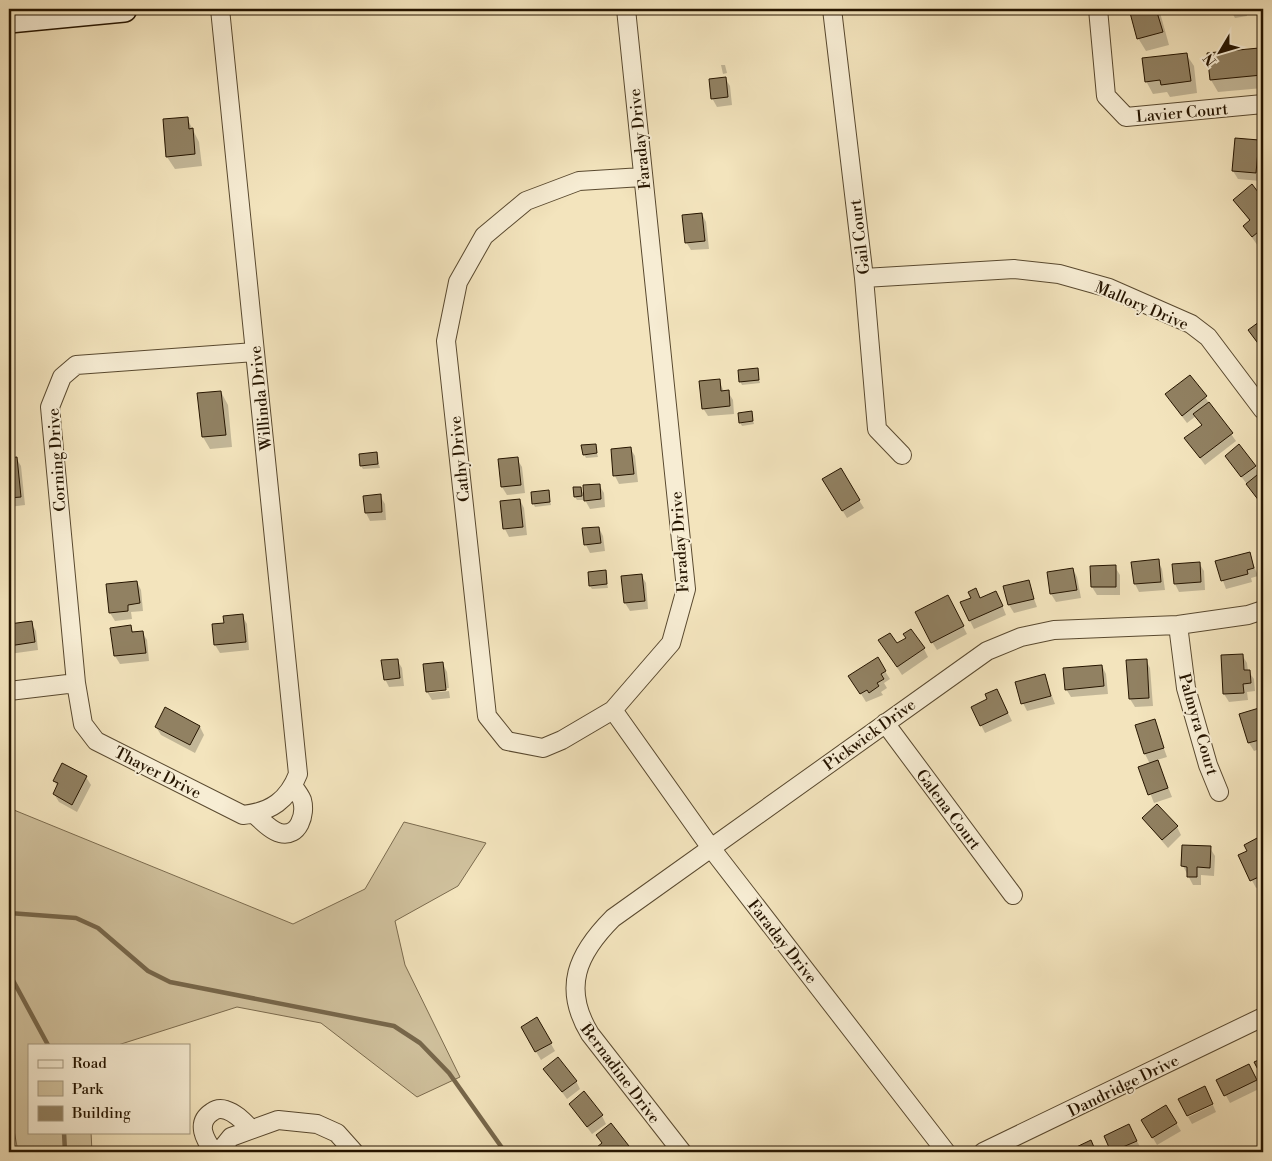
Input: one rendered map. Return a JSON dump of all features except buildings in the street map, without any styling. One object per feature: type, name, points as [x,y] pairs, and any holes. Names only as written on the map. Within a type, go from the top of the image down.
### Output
[{"type":"street","points":[[9,20],[124,9]]},
{"type":"street","name":"Willinda Drive","points":[[220,9],[298,774],[293,786],[278,805],[254,814]]},
{"type":"street","name":"Faraday Drive","points":[[626,9],[686,589],[671,643],[613,710],[711,848],[946,1152]]},
{"type":"street","name":"Gail Court","points":[[832,9],[864,278],[877,429],[902,455]]},
{"type":"street","name":"Lavier Court","points":[[1098,9],[1106,96],[1126,117],[1263,104]]},
{"type":"street","name":"Cathy Drive","points":[[613,710],[562,740],[543,748],[507,741],[487,716],[446,341],[458,282],[484,236],[526,201],[579,181],[642,177]]},
{"type":"street","name":"Mallory Drive","points":[[864,278],[1014,269],[1059,274],[1109,288],[1191,324],[1208,337],[1263,410]]},
{"type":"street","name":"Corning Drive","points":[[76,683],[50,407],[62,377],[76,365],[255,352]]},
{"type":"street","name":"Pickwick Drive","points":[[579,1016],[575,974],[595,935],[613,918],[987,651],[1021,637],[1054,630],[1178,625],[1248,615],[1263,610]]},
{"type":"street","name":"Palmyra Court","points":[[1178,625],[1186,688],[1206,758],[1219,792]]},
{"type":"street","points":[[9,691],[76,683]]},
{"type":"street","name":"Thayer Drive","points":[[76,683],[83,724],[96,741],[243,815],[254,814]]},
{"type":"street","name":"Galena Court","points":[[885,723],[1013,896]]},
{"type":"street","points":[[254,814],[280,834],[289,833],[300,826],[302,800],[293,786]]},
{"type":"street","name":"Bernadine Drive","points":[[579,1016],[590,1034],[682,1152]]},
{"type":"street","name":"Dandridge Drive","points":[[983,1152],[1263,1017]]},
{"type":"street","points":[[214,1152],[202,1131],[203,1122],[208,1114],[217,1109],[227,1110],[251,1128]]},
{"type":"street","points":[[219,1152],[231,1137],[251,1128],[278,1120],[300,1120],[317,1124],[338,1133],[354,1152]]},
{"type":"green space","points":[[9,808],[293,924],[365,889],[404,822],[486,843],[458,886],[395,921],[405,965],[460,1077],[417,1097],[321,1023],[237,1007],[121,1044],[28,1044],[28,1134],[91,1134],[92,1152],[18,1152],[9,1103]]},
{"type":"waterway","points":[[9,913],[76,918],[98,928],[148,971],[170,982],[394,1026],[420,1043],[449,1073],[505,1152]]},
{"type":"waterway","points":[[9,973],[47,1044]]},
{"type":"waterway","points":[[64,1134],[65,1152]]}]
